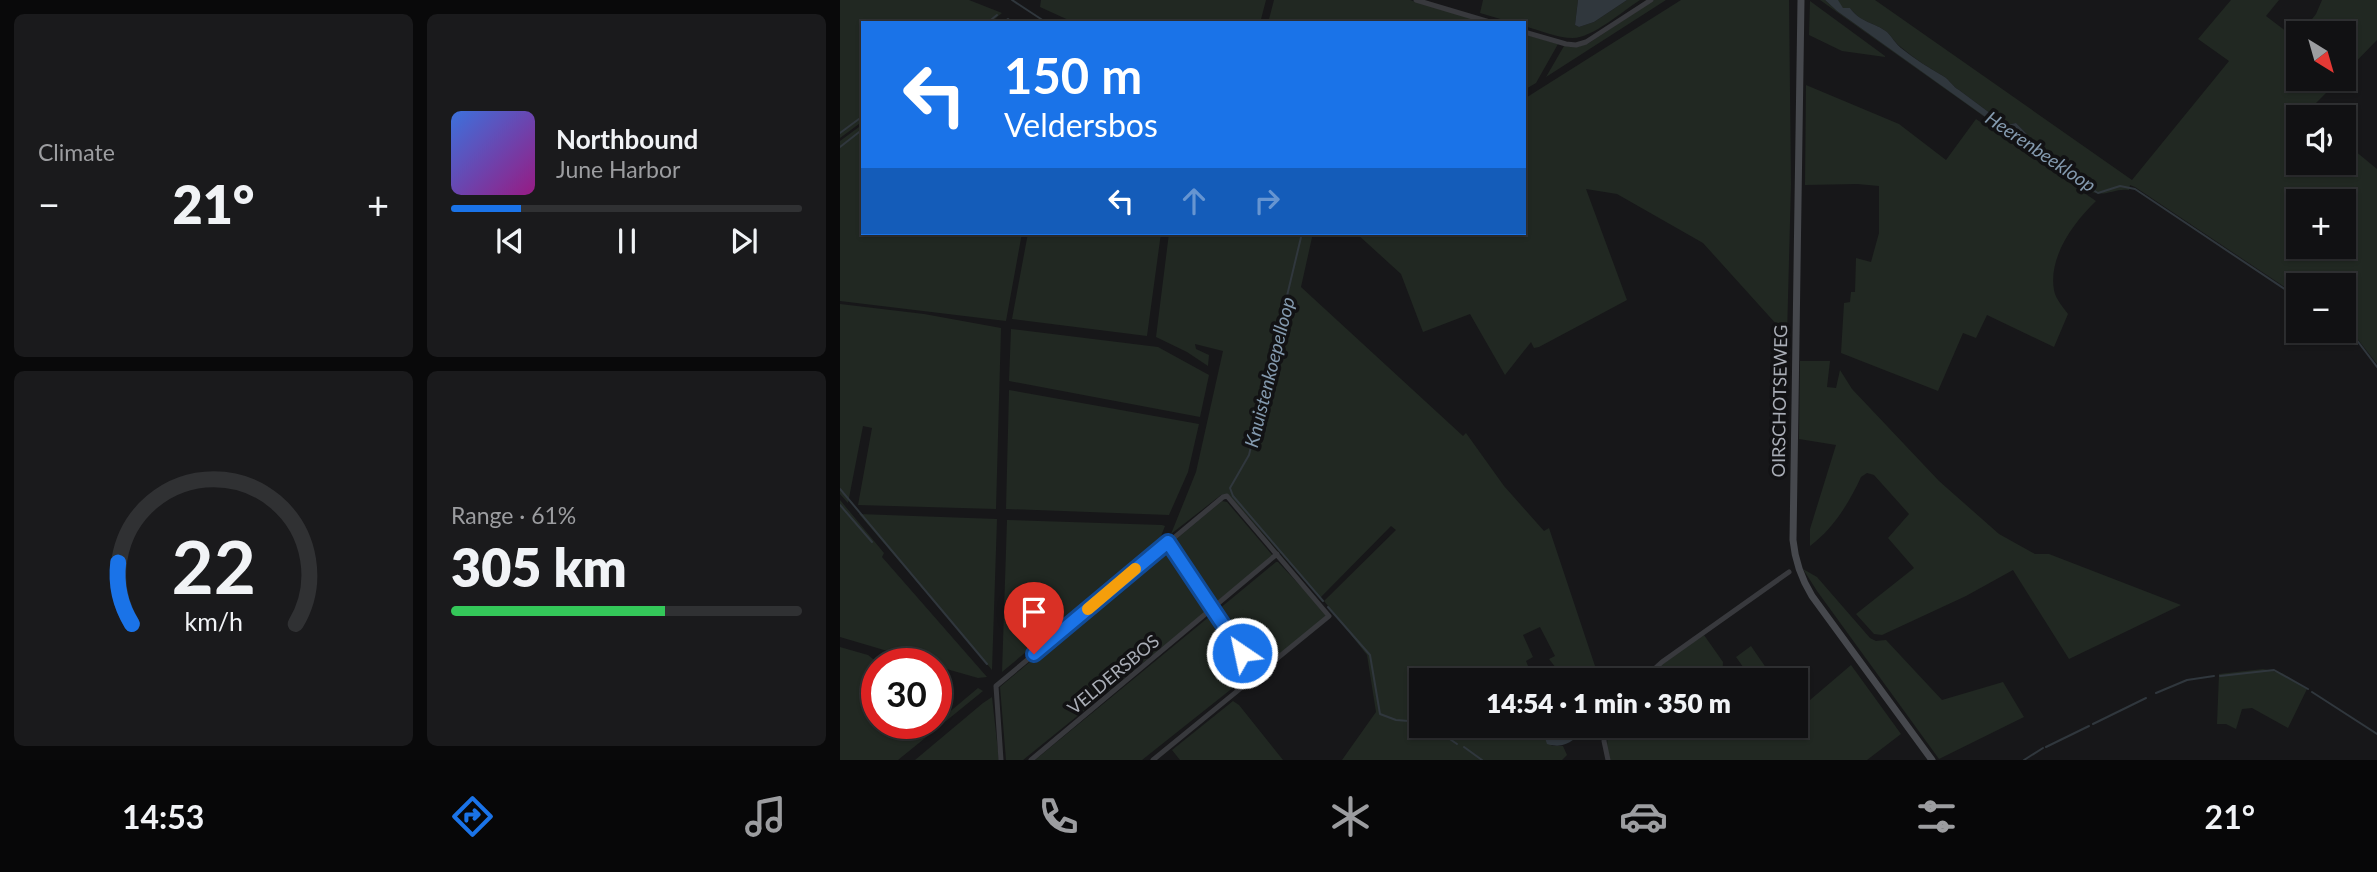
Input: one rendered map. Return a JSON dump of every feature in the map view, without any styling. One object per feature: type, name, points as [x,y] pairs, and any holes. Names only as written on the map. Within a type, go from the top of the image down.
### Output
[{"type":"street","points":[[1416,0],[1486,21]]},
{"type":"street","points":[[1526,33],[1576,46],[1651,0]]},
{"type":"street","name":"OIRSCHOTSEWEG","points":[[1801,0],[1793,530],[1797,568],[1812,596],[1932,760]]},
{"type":"street","points":[[1001,760],[996,686],[1227,496],[1329,616],[1153,760]]},
{"type":"street","points":[[1168,542],[1257,675]]},
{"type":"street","name":"VELDERSBOS","points":[[1031,760],[1277,554]]},
{"type":"street","points":[[1655,668],[1797,568]]},
{"type":"street","points":[[1604,738],[1608,760]]},
{"type":"shaded area","points":[[840,0],[969,0],[1002,13],[992,21],[861,21],[861,122],[840,138]]},
{"type":"shaded area","points":[[1041,0],[1266,0],[1261,21],[1071,21],[1040,7]]},
{"type":"shaded area","points":[[1274,0],[1410,0],[1481,21],[1269,21]]},
{"type":"shaded area","points":[[1483,0],[1578,0],[1575,25],[1579,27],[1594,22],[1627,0],[1640,0],[1598,29],[1573,38],[1526,27],[1526,21],[1507,21],[1480,13]]},
{"type":"shaded area","points":[[1654,0],[1666,0],[1546,77],[1564,46],[1577,47],[1589,43]]},
{"type":"shaded area","points":[[1681,0],[1789,0],[1791,184],[1787,336],[1703,243],[1617,194],[1586,189],[1627,300],[1539,347],[1534,348],[1531,342],[1505,375],[1470,314],[1423,332],[1401,274],[1358,235],[1526,235],[1526,98]]},
{"type":"shaded area","points":[[1820,0],[1825,0],[2085,185],[2043,153],[2041,148],[2026,140],[2027,134],[2016,123],[2006,125],[1898,45],[1887,32],[1859,17],[1850,8],[1843,8],[1831,0],[1875,0],[2132,180],[2229,61],[2198,39],[2231,0],[2279,0],[2266,16],[2286,31],[2286,91],[2328,91],[2314,105],[2286,105],[2286,175],[2356,175],[2356,152],[2377,169],[2377,364],[2356,337],[2356,273],[2286,273],[2286,288],[2135,187],[2130,185],[2129,190],[2095,193]]},
{"type":"shaded area","points":[[2322,0],[2377,0],[2377,40],[2356,62],[2356,21],[2310,21]]},
{"type":"shaded area","points":[[1810,1],[1885,57],[1842,51],[1809,35]]},
{"type":"shaded area","points":[[1526,35],[1558,44],[1536,83],[1526,89]]},
{"type":"shaded area","points":[[1806,85],[1899,124],[1946,160],[1976,119],[2096,201],[2071,230],[2055,265],[2055,293],[2068,314],[2054,347],[1987,315],[1976,338],[1963,333],[1938,391],[1841,353],[1844,303],[1850,302],[1851,292],[1855,292],[1856,258],[1871,262],[1879,233],[1879,186],[1805,185]]},
{"type":"shaded area","points":[[861,125],[861,235],[1022,235],[1006,321],[840,301],[840,141]]},
{"type":"shaded area","points":[[1028,235],[1161,235],[1147,336],[1012,319]]},
{"type":"shaded area","points":[[1169,235],[1313,235],[1301,287],[1463,436],[1466,433],[1504,486],[1544,531],[1549,528],[1596,668],[1556,668],[1549,659],[1555,656],[1540,627],[1523,635],[1533,657],[1526,661],[1529,668],[1409,668],[1409,738],[1546,738],[1552,746],[1563,746],[1567,755],[1562,760],[1342,760],[1376,712],[1367,655],[1324,601],[1396,530],[1391,526],[1320,598],[1228,494],[1221,495],[1171,534],[1196,472],[1223,351],[1195,344],[1196,349],[1209,355],[1208,366],[1156,337]]},
{"type":"shaded area","points":[[840,304],[924,314],[1001,328],[996,509],[858,505],[872,428],[863,426],[848,503],[840,494]]},
{"type":"shaded area","points":[[1011,329],[1158,347],[1209,375],[1200,417],[1009,381]]},
{"type":"shaded area","points":[[1800,361],[1830,361],[1827,387],[1836,388],[1840,370],[1852,389],[1939,481],[1999,534],[2035,554],[2049,554],[2181,605],[2069,659],[2013,570],[1966,596],[1882,635],[1874,634],[1856,614],[1914,568],[1888,538],[1909,514],[1874,475],[1867,473],[1861,477],[1833,524],[1810,546],[1810,529],[1836,445],[1799,439]]},
{"type":"shaded area","points":[[1009,390],[1199,424],[1188,472],[1169,515],[1006,509]]},
{"type":"shaded area","points":[[840,500],[884,553],[882,557],[987,677],[978,678],[952,671],[952,648],[877,648],[840,637]]},
{"type":"shaded area","points":[[1222,501],[1227,502],[1273,556],[1215,603],[1174,541]]},
{"type":"shaded area","points":[[859,514],[997,519],[992,670]]},
{"type":"shaded area","points":[[1007,520],[1165,526],[1159,541],[1002,672]]},
{"type":"shaded area","points":[[1166,547],[1207,611],[1023,760],[1006,760],[1000,687]]},
{"type":"shaded area","points":[[1276,562],[1326,616],[1263,669],[1257,668],[1219,609]]},
{"type":"shaded area","points":[[1803,569],[1817,577],[1870,638],[1876,641],[1886,640],[1942,700],[2003,682],[2024,717],[1939,759]]},
{"type":"shaded area","points":[[1210,616],[1249,675],[1142,760],[1035,760]]},
{"type":"shaded area","points":[[1704,635],[1723,662],[1723,668],[1657,668]]},
{"type":"shaded area","points":[[1751,646],[1766,668],[1744,668],[1736,657]]},
{"type":"shaded area","points":[[840,647],[861,653],[861,739],[924,739],[898,760],[840,760]]},
{"type":"shaded area","points":[[1851,665],[1901,734],[1867,760],[1610,760],[1607,749],[1607,738],[1808,738],[1808,702]]},
{"type":"shaded area","points":[[2263,669],[2282,673],[2307,689],[2288,728],[2252,708],[2242,709],[2236,729],[2226,724],[2217,724],[2219,674]]},
{"type":"shaded area","points":[[978,688],[983,691],[952,716],[952,710]]},
{"type":"shaded area","points":[[992,697],[999,760],[915,760],[940,739],[952,739],[952,729]]},
{"type":"shaded area","points":[[1233,701],[1283,760],[1180,760],[1172,750]]},
{"type":"water","points":[[1578,0],[1627,0],[1594,22],[1579,27],[1575,25]]},
{"type":"water","points":[[1825,0],[1838,0],[1843,8],[1850,8],[1859,17],[1887,32],[1901,48],[2006,125],[2016,123],[2027,134],[2026,140],[2041,148],[2043,153],[2049,153],[2054,160],[2076,174],[2086,186],[2054,166]]},
{"type":"water","points":[[1545,738],[1575,738],[1560,746],[1547,744]]},
{"type":"waterway","name":"Knuistenkoepelloop","points":[[1012,0],[1044,21]]},
{"type":"waterway","points":[[990,21],[997,15]]},
{"type":"waterway","points":[[1004,21],[1011,21]]},
{"type":"waterway","points":[[840,133],[861,117]]},
{"type":"waterway","points":[[840,147],[861,131]]},
{"type":"waterway","name":"Heerenbeekloop","points":[[2085,185],[2098,193],[2120,186],[2135,189],[2286,290]]},
{"type":"waterway","name":"Knuistenkoepelloop","points":[[1302,235],[1249,455],[1230,488],[1233,496],[1323,601]]},
{"type":"waterway","name":"Heerenbeekloop","points":[[2356,339],[2377,367]]},
{"type":"waterway","points":[[840,489],[987,664]]},
{"type":"waterway","points":[[840,505],[872,542]]},
{"type":"waterway","name":"Knuistenkoepelloop","points":[[1328,607],[1370,655],[1380,714],[1409,721]]},
{"type":"waterway","name":"Knuistenkoepelloop","points":[[2220,676],[2274,670],[2308,689]]},
{"type":"waterway","name":"Knuistenkoepelloop","points":[[2156,693],[2187,680],[2214,676]]},
{"type":"waterway","name":"Knuistenkoepelloop","points":[[2312,692],[2377,734]]},
{"type":"waterway","name":"Knuistenkoepelloop","points":[[2093,724],[2146,698]]},
{"type":"waterway","name":"Knuistenkoepelloop","points":[[2046,747],[2089,726]]},
{"type":"waterway","name":"Knuistenkoepelloop","points":[[1448,738],[1457,744]]},
{"type":"waterway","name":"Knuistenkoepelloop","points":[[1464,747],[1482,760]]},
{"type":"waterway","name":"Knuistenkoepelloop","points":[[2024,760],[2043,748]]},
{"type":"slow traffic","points":[[1088,609],[1135,569]]},
{"type":"route","points":[[1034,654],[1168,542],[1242,653]]}]
